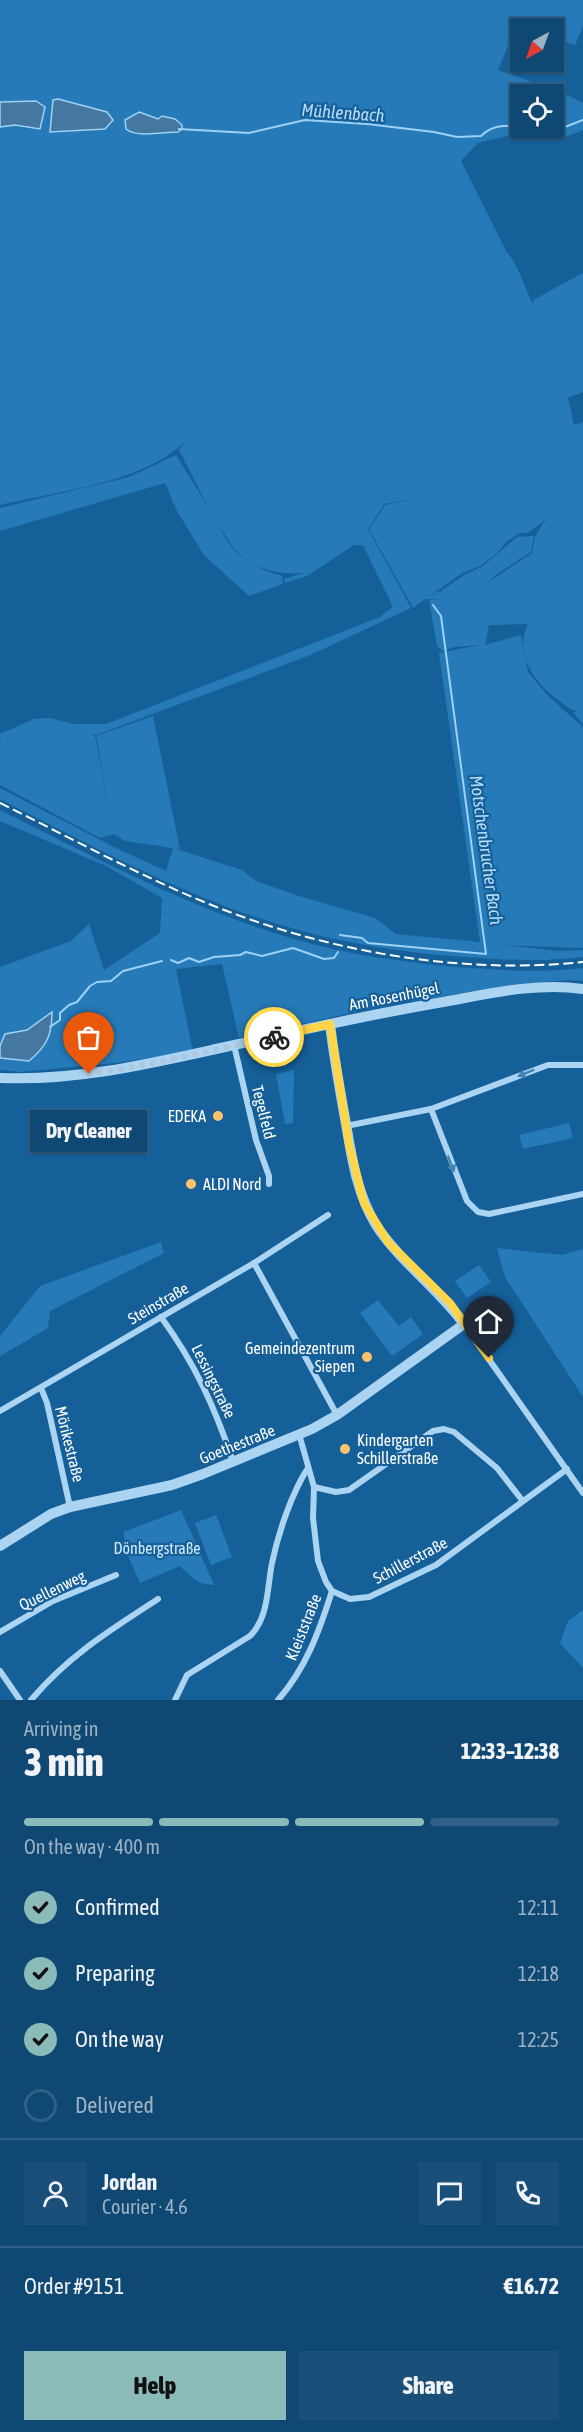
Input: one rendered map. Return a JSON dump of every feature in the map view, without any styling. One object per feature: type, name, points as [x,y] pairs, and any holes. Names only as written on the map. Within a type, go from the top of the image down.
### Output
[{"type":"street","name":"Am Rosenhügel","points":[[0,1078],[57,1078],[114,1070],[382,1013],[497,993],[557,987],[583,989]]},
{"type":"street","points":[[330,1024],[346,1126],[357,1182],[364,1203],[376,1225],[397,1252],[450,1303],[583,1493]]},
{"type":"street","name":"Tegelfeld","points":[[234,1046],[256,1140],[269,1176],[269,1184]]},
{"type":"street","points":[[346,1126],[431,1109],[548,1065],[583,1065]]},
{"type":"street","points":[[431,1109],[467,1201],[478,1212],[489,1214],[583,1194]]},
{"type":"street","name":"Steinstraße","points":[[0,1411],[254,1263],[328,1215]]},
{"type":"street","points":[[254,1263],[337,1415]]},
{"type":"street","name":"Lessingstraße","points":[[161,1317],[186,1350],[218,1417],[233,1461]]},
{"type":"street","name":"Goethestraße","points":[[0,1546],[51,1514],[70,1507],[172,1485],[299,1434],[337,1415],[464,1323]]},
{"type":"street","name":"Mörikestraße","points":[[41,1388],[47,1404],[70,1507]]},
{"type":"street","points":[[314,1487],[336,1492],[349,1490],[433,1431],[444,1429],[454,1432],[497,1468],[522,1500]]},
{"type":"street","points":[[299,1434],[314,1487],[315,1541],[318,1561],[332,1591]]},
{"type":"street","points":[[175,1700],[187,1675],[250,1636],[258,1628],[263,1617],[272,1561],[284,1522],[302,1477],[308,1468]]},
{"type":"street","name":"Schillerstraße","points":[[332,1591],[350,1599],[369,1597],[436,1565],[567,1469]]},
{"type":"street","name":"Quellenweg","points":[[0,1632],[53,1601],[116,1575]]},
{"type":"street","name":"Kleiststraße","points":[[278,1700],[291,1685],[312,1650],[332,1591]]},
{"type":"street","points":[[31,1700],[48,1680],[84,1648],[158,1599]]},
{"type":"street","points":[[0,1671],[20,1700]]},
{"type":"green space","points":[[0,0],[583,0],[583,26],[575,45],[564,41],[564,18],[510,18],[510,41],[498,70],[538,84],[510,84],[510,135],[478,143],[461,161],[533,305],[533,300],[583,273],[583,392],[568,398],[574,425],[583,422],[583,724],[573,712],[577,711],[566,706],[540,684],[525,657],[528,672],[548,696],[583,727],[583,948],[503,945],[559,951],[583,950],[583,957],[524,960],[444,955],[401,951],[316,935],[218,904],[144,872],[0,799],[0,788],[116,848],[166,871],[173,848],[242,870],[256,881],[299,896],[375,918],[396,934],[480,942],[439,653],[480,645],[454,647],[443,651],[437,646],[429,600],[444,600],[425,599],[413,608],[369,529],[385,505],[414,499],[384,504],[368,529],[411,608],[308,656],[96,735],[90,734],[95,736],[109,808],[96,736],[153,716],[180,849],[125,841],[114,834],[100,838],[0,785],[0,741],[3,739],[0,740],[0,734],[34,719],[50,718],[73,724],[106,724],[380,617],[393,607],[363,545],[354,545],[307,576],[285,583],[284,579],[304,573],[275,572],[257,566],[232,546],[220,528],[231,546],[245,560],[262,569],[282,576],[283,584],[249,596],[204,555],[177,511],[165,483],[0,531],[0,508],[129,477],[176,455],[208,507],[179,450],[186,440],[149,466],[125,476],[73,490],[0,505]],"holes":[[[545,520],[535,537],[532,553],[487,583],[531,552],[534,536],[517,537],[483,566],[466,574],[441,591],[445,594],[439,591],[428,597],[464,572],[480,566],[496,554],[507,541],[520,533],[528,533]],[[528,624],[524,635],[524,651],[521,635],[485,645],[489,625]]]},
{"type":"green space","points":[[564,94],[583,103],[583,130],[564,136]]},
{"type":"green space","points":[[0,810],[179,897],[253,926],[311,944],[352,953],[435,965],[520,970],[583,968],[583,981],[517,984],[382,1006],[239,1038],[222,964],[176,969],[193,1052],[114,1063],[20,1072],[0,1070],[0,967],[71,941],[89,924],[104,970],[160,933],[162,898],[106,866],[0,821]]},
{"type":"green space","points":[[294,1070],[293,1123],[285,1124],[276,1074]]},
{"type":"green space","points":[[569,1123],[573,1138],[523,1149],[519,1135]]},
{"type":"green space","points":[[161,1242],[164,1253],[50,1311],[48,1328],[0,1356],[0,1336],[40,1286]]},
{"type":"green space","points":[[497,1248],[562,1255],[583,1249],[583,1397],[505,1277]]},
{"type":"green space","points":[[479,1265],[491,1282],[467,1298],[455,1281]]},
{"type":"green space","points":[[378,1300],[399,1326],[411,1317],[423,1334],[392,1356],[360,1313]]},
{"type":"green space","name":"Dönbergstraße","points":[[181,1510],[214,1585],[199,1582],[180,1566],[140,1583],[125,1549],[124,1532]]},
{"type":"green space","points":[[216,1515],[232,1557],[211,1565],[195,1523]]},
{"type":"green space","points":[[583,1610],[583,1668],[560,1643],[568,1621]]},
{"type":"shaded area","points":[[58,99],[107,112],[113,120],[105,129],[50,132],[53,100]]},
{"type":"shaded area","points":[[36,101],[45,107],[40,129],[15,125],[0,127],[0,102]]},
{"type":"shaded area","points":[[139,112],[158,119],[162,116],[175,119],[182,125],[182,129],[178,132],[150,134],[131,132],[126,129],[125,120]]},
{"type":"shaded area","points":[[52,1012],[47,1039],[29,1061],[0,1058],[0,1046],[5,1034],[27,1030]]},
{"type":"waterway","name":"Mühlenbach","points":[[179,129],[249,133],[305,120],[367,124],[457,137],[481,136],[490,130],[510,126]]},
{"type":"waterway","name":"Mühlenbach","points":[[564,127],[583,120]]},
{"type":"waterway","name":"Motschenbrucher Bach","points":[[340,935],[362,938],[368,943],[486,954],[441,616],[433,605]]},
{"type":"waterway","name":"Motschenbrucher Bach","points":[[171,960],[178,963],[189,958],[199,962],[246,952],[262,956],[293,948],[324,959],[334,958],[338,952]]},
{"type":"waterway","name":"Motschenbrucher Bach","points":[[50,1027],[60,1020],[60,1013],[69,1005],[77,1002],[90,986],[97,982],[111,981],[123,971],[162,961]]},
{"type":"railway","points":[[0,803],[182,893],[253,921],[299,935],[345,946],[440,962],[488,965],[583,962]]},
{"type":"way so far","points":[[89,1074],[180,1058],[274,1037]]},
{"type":"place","name":"Dry Cleaner","points":[[89,1074]]},
{"type":"place","name":"EDEKA","points":[[218,1116]]},
{"type":"place","name":"ALDI Nord","points":[[191,1184]]},
{"type":"place","name":"Gemeindezentrum Siepen","points":[[367,1357]]},
{"type":"place","name":"Kindergarten Schillerstraße","points":[[345,1449]]},
{"type":"route","points":[[274,1037],[330,1024],[349,1144],[364,1203],[388,1242],[450,1303],[489,1358]]}]
